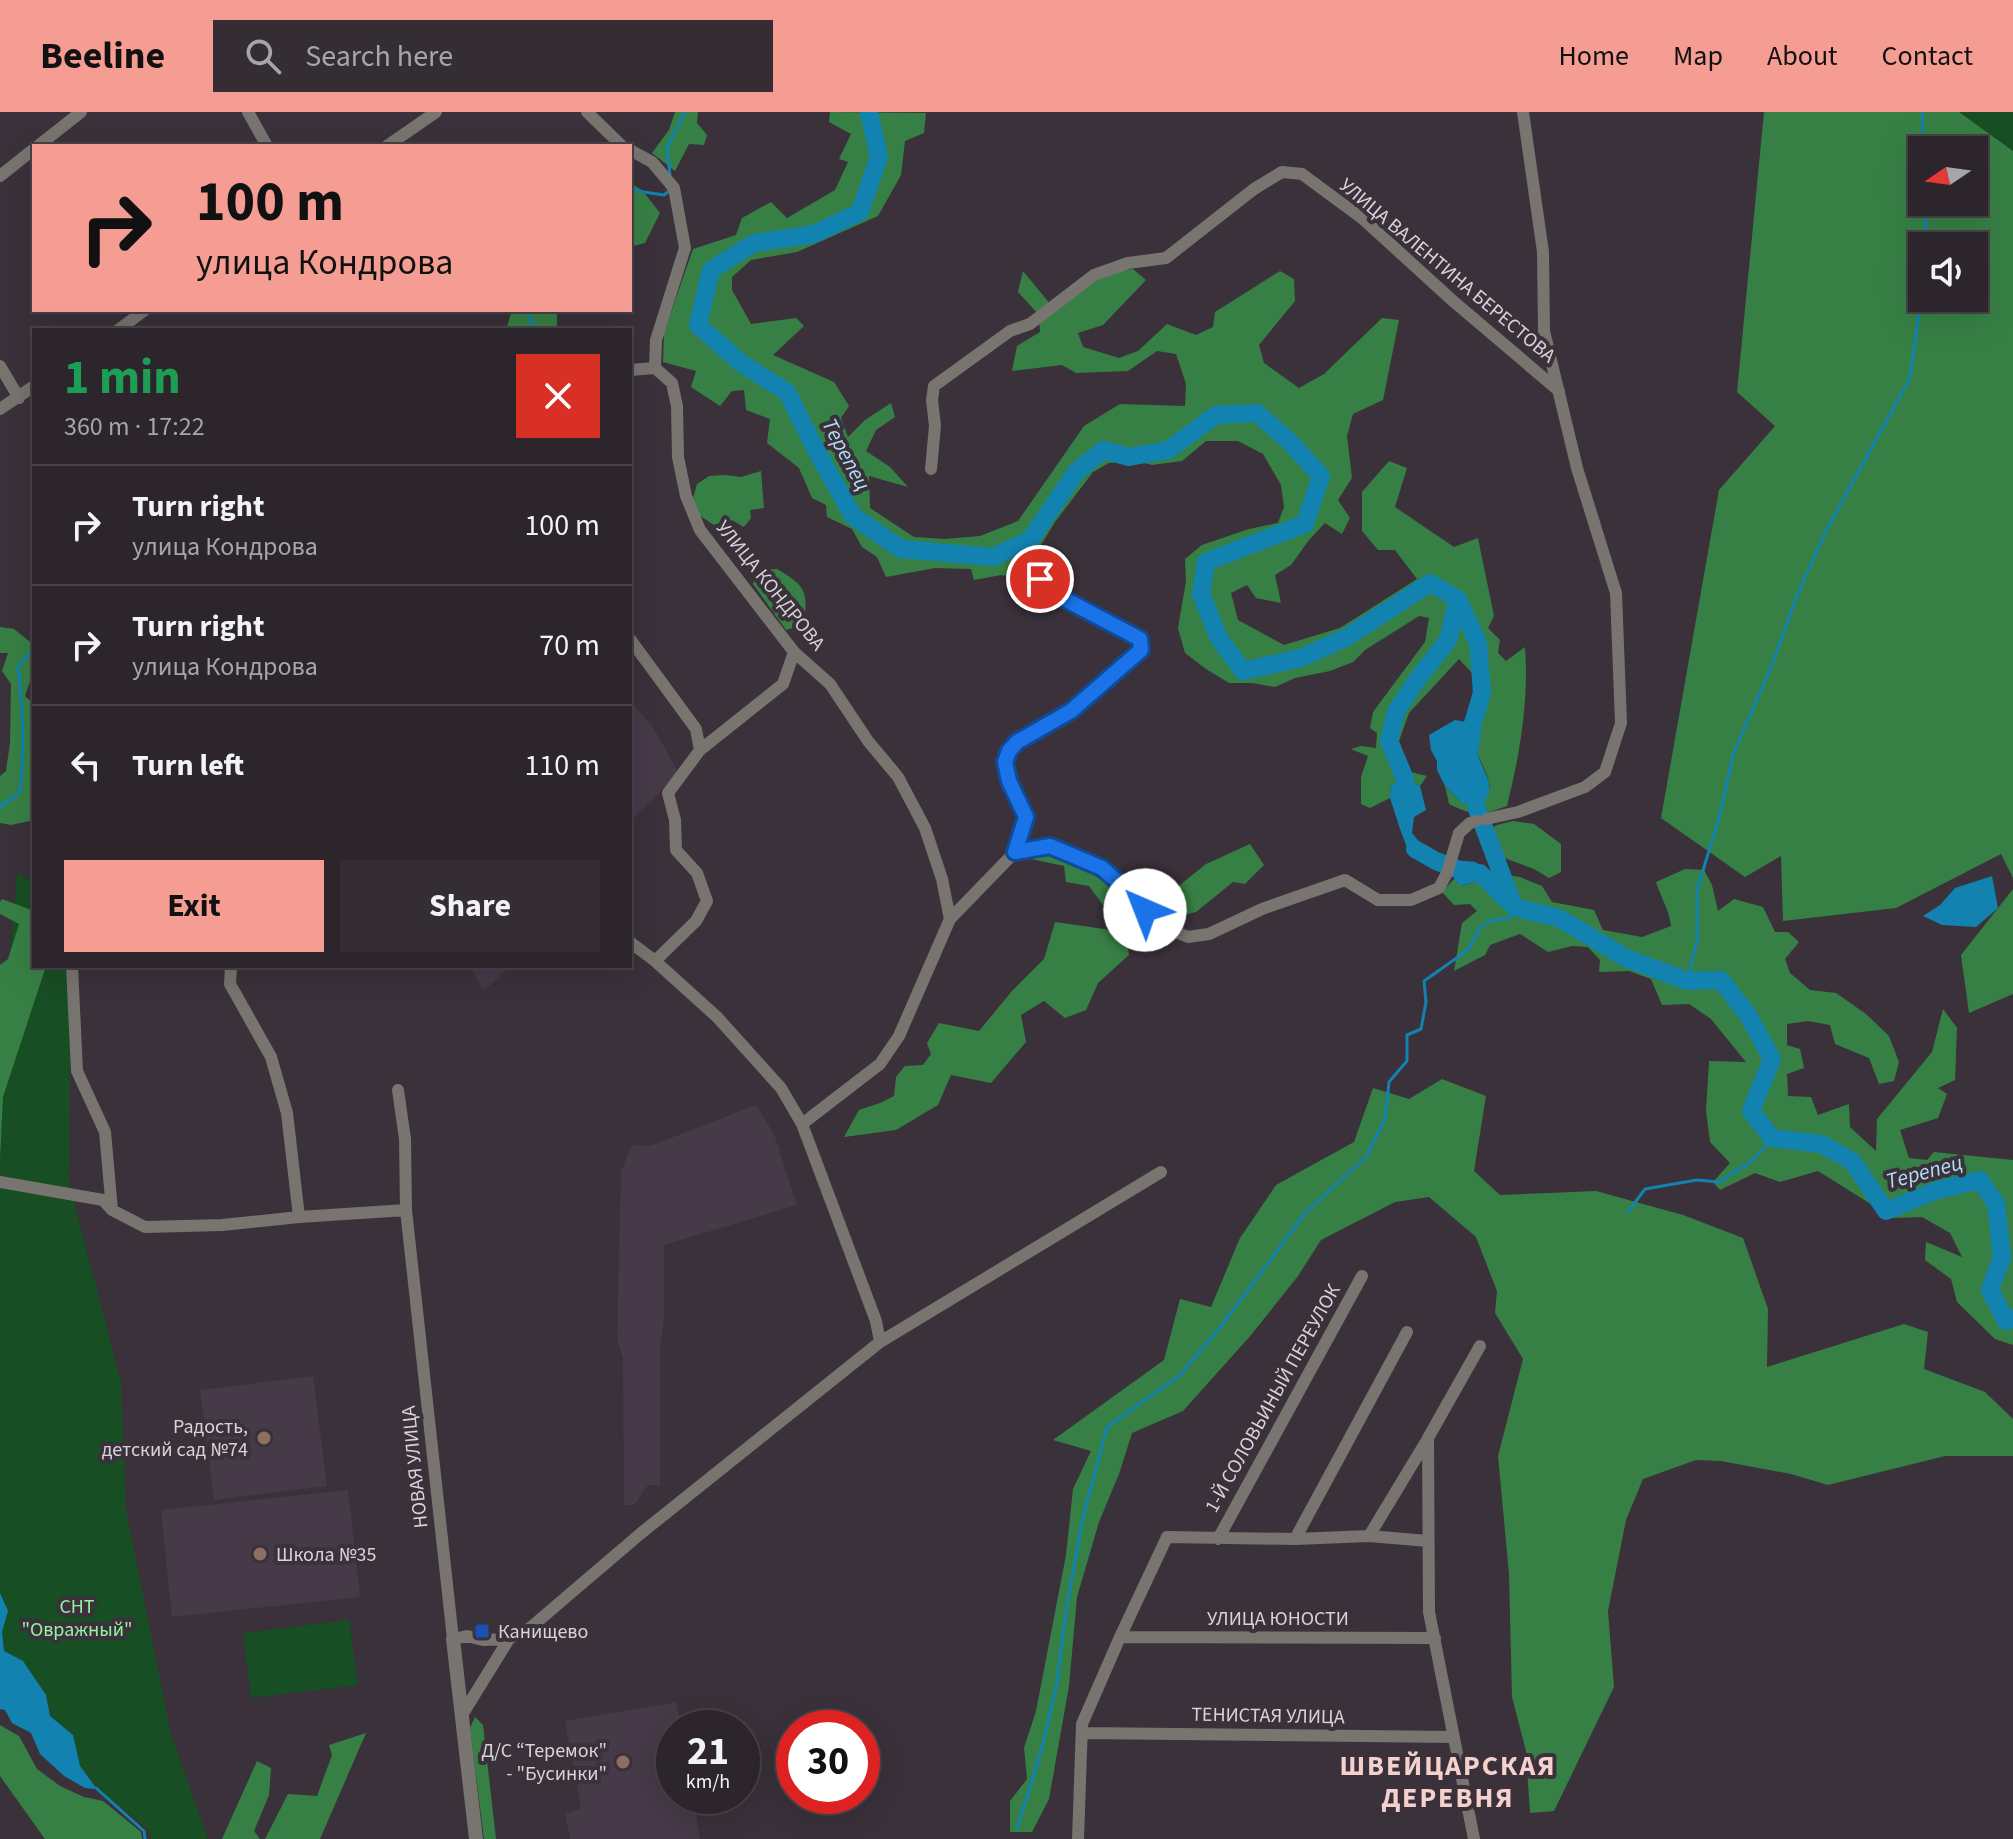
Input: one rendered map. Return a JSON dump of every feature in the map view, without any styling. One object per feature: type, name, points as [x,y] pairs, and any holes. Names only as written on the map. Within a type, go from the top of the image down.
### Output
[{"type":"street","points":[[41,144],[81,112]]},
{"type":"street","points":[[248,112],[266,144]]},
{"type":"street","points":[[390,144],[436,112]]},
{"type":"street","points":[[587,112],[620,144]]},
{"type":"street","points":[[1015,852],[1050,846],[1102,868],[1135,897],[1156,924],[1188,937],[1209,934],[1262,909],[1345,880],[1378,900],[1411,900],[1439,888],[1459,833],[1470,823],[1518,812],[1585,787],[1605,772],[1621,723],[1616,593],[1577,468],[1544,331],[1543,252],[1523,112]]},
{"type":"street","points":[[0,176],[32,151]]},
{"type":"street","points":[[632,151],[652,162],[674,188],[685,248],[656,340],[655,368],[632,370]]},
{"type":"street","name":"УЛИЦА ВАЛЕНТИНА БЕРЕСТОВА","points":[[931,469],[935,426],[934,386],[1010,331],[1030,324],[1094,275],[1128,263],[1166,258],[1254,189],[1282,172],[1302,174],[1363,219],[1559,391]]},
{"type":"street","points":[[121,328],[142,312]]},
{"type":"street","points":[[0,366],[19,398]]},
{"type":"street","name":"УЛИЦА КОНДРОВА","points":[[655,368],[672,383],[677,406],[678,457],[686,496],[700,530],[794,652],[830,684],[868,741],[898,777],[925,828],[942,879],[950,919]]},
{"type":"street","points":[[0,409],[32,388]]},
{"type":"street","points":[[802,1124],[880,1064],[899,1036],[950,919],[1015,852],[1026,817],[1009,781],[1005,762],[1009,751],[1017,742],[1071,711],[1141,650],[1140,639],[1053,593],[1040,579],[1034,561]]},
{"type":"street","points":[[632,642],[696,729],[700,750]]},
{"type":"street","points":[[655,961],[696,921],[707,901],[697,873],[676,850],[675,820],[668,793],[700,750],[783,684],[794,652]]},
{"type":"street","points":[[632,944],[717,1017],[781,1088],[802,1124],[876,1321],[880,1342]]},
{"type":"street","points":[[72,968],[77,1071],[105,1132],[112,1210]]},
{"type":"street","points":[[231,968],[230,984],[271,1057],[287,1113],[299,1217]]},
{"type":"street","name":"НОВАЯ УЛИЦА","points":[[398,1090],[405,1139],[406,1210],[476,1839]]},
{"type":"street","points":[[453,1639],[467,1636],[483,1640],[509,1639],[530,1628],[640,1534],[880,1342],[1161,1172]]},
{"type":"street","points":[[0,1182],[103,1200],[112,1210],[145,1227],[222,1225],[406,1210]]},
{"type":"street","name":"1-Й СОЛОВЬИНЫЙ ПЕРЕУЛОК","points":[[1218,1539],[1362,1276]]},
{"type":"street","points":[[1295,1539],[1407,1332]]},
{"type":"street","points":[[1369,1536],[1480,1346]]},
{"type":"street","points":[[1428,1438],[1429,1612],[1474,1839]]},
{"type":"street","points":[[1078,1839],[1082,1724],[1167,1537],[1295,1539],[1369,1536],[1428,1541]]},
{"type":"street","name":"УЛИЦА ЮНОСТИ","points":[[1120,1637],[1435,1638]]},
{"type":"street","points":[[462,1715],[509,1639]]},
{"type":"street","name":"ТЕНИСТАЯ УЛИЦА","points":[[1082,1733],[1454,1737]]},
{"type":"shaded area","points":[[632,702],[654,729],[679,773],[632,820]]},
{"type":"shaded area","points":[[470,968],[509,968],[491,985],[483,989]]},
{"type":"shaded area","points":[[756,1105],[774,1134],[797,1205],[664,1245],[660,1485],[648,1485],[634,1505],[624,1505],[623,1358],[617,1339],[621,1171],[632,1145],[650,1146]]},
{"type":"shaded area","name":"Радость, детский сад №74","points":[[313,1376],[327,1486],[214,1500],[200,1390]]},
{"type":"shaded area","name":"Школа №35","points":[[348,1490],[360,1597],[172,1617],[161,1510]]},
{"type":"shaded area","name":"Д/С “Теремок\" - \"Бусинки\"","points":[[676,1702],[678,1710],[656,1710],[656,1814],[696,1814],[700,1839],[570,1839],[565,1814],[581,1808],[565,1721]]},
{"type":"green space","points":[[675,112],[698,112],[697,123],[707,135],[704,145],[689,144],[675,171],[652,153],[669,130]]},
{"type":"green space","points":[[830,112],[926,113],[924,133],[905,141],[901,175],[878,216],[797,252],[751,260],[732,277],[732,290],[751,324],[796,318],[804,326],[773,355],[834,382],[849,406],[841,418],[848,437],[865,420],[891,403],[895,417],[876,430],[866,451],[890,467],[908,487],[869,476],[870,508],[914,537],[945,539],[980,536],[1018,521],[1084,426],[1120,404],[1185,406],[1186,384],[1176,354],[1157,351],[1128,371],[1076,373],[1062,365],[1012,371],[1017,346],[1040,332],[1039,315],[1018,292],[1023,271],[1051,305],[1110,272],[1133,269],[1146,280],[1103,325],[1078,333],[1083,347],[1119,358],[1138,351],[1167,324],[1196,335],[1213,327],[1215,312],[1280,271],[1294,279],[1295,301],[1259,345],[1264,363],[1299,388],[1324,374],[1382,318],[1399,320],[1383,400],[1353,414],[1347,436],[1352,478],[1338,500],[1350,518],[1342,534],[1325,523],[1291,565],[1275,575],[1281,603],[1256,598],[1247,585],[1231,593],[1238,620],[1284,645],[1340,628],[1417,579],[1395,550],[1378,550],[1362,531],[1362,492],[1389,461],[1407,468],[1395,507],[1454,547],[1478,538],[1494,616],[1488,628],[1500,640],[1498,653],[1506,661],[1525,647],[1526,687],[1522,727],[1507,806],[1478,814],[1449,804],[1445,786],[1459,800],[1490,788],[1477,753],[1479,735],[1469,714],[1473,674],[1459,659],[1409,713],[1399,741],[1411,772],[1427,776],[1420,786],[1405,779],[1391,785],[1390,798],[1370,808],[1361,804],[1361,777],[1368,756],[1351,749],[1361,746],[1376,748],[1377,733],[1370,728],[1373,712],[1425,642],[1429,618],[1419,616],[1365,650],[1353,662],[1330,671],[1295,678],[1275,687],[1229,683],[1185,653],[1178,628],[1186,581],[1185,559],[1202,545],[1278,523],[1284,507],[1281,485],[1263,454],[1238,441],[1206,441],[1182,461],[1152,465],[1136,461],[1109,463],[1093,472],[1055,522],[1039,548],[1045,562],[1023,579],[1001,575],[974,580],[971,569],[935,568],[886,577],[877,557],[862,547],[852,529],[827,517],[826,505],[812,498],[799,468],[767,443],[770,419],[746,410],[744,390],[732,391],[720,406],[691,387],[696,371],[663,362],[664,333],[693,249],[736,235],[742,218],[771,202],[787,218],[835,190],[848,162],[839,159],[851,134],[829,122]]},
{"type":"green space","points":[[1764,112],[1959,112],[2013,151],[2013,878],[2001,854],[1896,908],[1783,921],[1781,856],[1745,877],[1661,818],[1719,490],[1775,426],[1737,392]]},
{"type":"green space","points":[[1959,112],[2013,112],[2013,151]]},
{"type":"green space","points":[[632,184],[642,190],[660,213],[645,243],[632,246]]},
{"type":"green space","points":[[511,312],[557,312],[557,328],[507,328]]},
{"type":"green space","points":[[761,471],[764,508],[750,510],[751,518],[744,527],[732,520],[717,527],[699,515],[693,498],[697,484],[709,476],[741,477]]},
{"type":"green space","points":[[777,569],[800,585],[803,591],[806,605],[803,625],[786,630],[753,584],[756,570]]},
{"type":"green space","points":[[0,627],[14,629],[32,643],[32,676],[25,696],[32,702],[32,820],[11,825],[0,823],[0,776],[6,771],[10,743],[11,684],[2,671],[8,653],[0,653]]},
{"type":"green space","points":[[1513,821],[1534,824],[1561,844],[1561,872],[1549,878],[1534,869],[1483,850],[1480,835],[1497,825]]},
{"type":"green space","points":[[1250,844],[1264,865],[1245,884],[1233,882],[1196,912],[1168,919],[1146,892],[1175,889],[1206,864]]},
{"type":"green space","points":[[1046,855],[1076,864],[1103,881],[1130,907],[1106,909],[1089,886],[1066,882],[1064,866],[1031,859]]},
{"type":"green space","points":[[1685,869],[1704,870],[1712,885],[1718,911],[1734,899],[1763,907],[1775,932],[1788,932],[1799,942],[1785,959],[1790,973],[1810,990],[1836,993],[1866,1014],[1889,1036],[1899,1062],[1894,1081],[1879,1084],[1869,1058],[1835,1044],[1830,1025],[1808,1021],[1787,1024],[1787,1045],[1800,1049],[1804,1068],[1787,1074],[1788,1096],[1811,1097],[1818,1115],[1849,1104],[1850,1127],[1876,1151],[1877,1119],[1932,1052],[1943,1009],[1957,1028],[1955,1080],[1938,1088],[1947,1094],[1938,1118],[1900,1130],[1909,1158],[1927,1160],[1934,1152],[2013,1160],[2013,1345],[1995,1339],[1957,1302],[1951,1279],[1925,1260],[1926,1242],[1962,1257],[1950,1233],[1922,1217],[1893,1218],[1818,1171],[1780,1182],[1755,1173],[1720,1190],[1713,1182],[1730,1163],[1710,1142],[1706,1111],[1709,1061],[1746,1062],[1711,1019],[1689,1004],[1662,1005],[1651,979],[1629,971],[1599,972],[1600,960],[1588,947],[1572,946],[1548,952],[1520,934],[1490,945],[1485,955],[1454,971],[1462,923],[1477,911],[1470,904],[1454,905],[1442,892],[1454,879],[1462,886],[1491,873],[1520,877],[1542,886],[1552,902],[1594,910],[1603,930],[1642,937],[1671,926],[1656,882]]},
{"type":"green space","name":"СНТ \"Овражный\"","points":[[17,873],[32,881],[32,968],[69,968],[69,1182],[121,1383],[126,1510],[171,1734],[208,1839],[150,1839],[149,1830],[97,1789],[80,1766],[69,1732],[50,1716],[46,1695],[23,1662],[4,1651],[2,1632],[8,1611],[0,1593],[0,1068]]},
{"type":"green space","points":[[2013,889],[2013,994],[1969,1013],[1961,955]]},
{"type":"green space","points":[[2,899],[32,910],[32,968],[45,968],[3,1097],[0,1158],[0,965],[8,959],[19,924],[0,914]]},
{"type":"green space","points":[[1055,922],[1125,932],[1129,955],[1098,983],[1086,1010],[1065,1018],[1044,1001],[1021,1015],[1026,1042],[991,1083],[951,1075],[938,1105],[896,1130],[844,1137],[859,1110],[894,1096],[896,1077],[905,1066],[923,1065],[931,1054],[927,1043],[939,1023],[979,1031],[1044,959]]},
{"type":"green space","points":[[1442,1079],[1486,1096],[1474,1171],[1500,1195],[1596,1191],[1683,1215],[1743,1238],[1768,1309],[1767,1367],[1904,1324],[1928,1332],[1924,1369],[1985,1392],[2013,1419],[2013,1456],[1945,1456],[1828,1485],[1791,1474],[1721,1461],[1696,1460],[1643,1479],[1626,1520],[1608,1611],[1614,1687],[1554,1811],[1530,1813],[1526,1751],[1512,1697],[1509,1574],[1498,1456],[1523,1359],[1495,1313],[1497,1291],[1476,1237],[1429,1197],[1395,1202],[1321,1240],[1298,1276],[1251,1335],[1183,1411],[1132,1433],[1099,1522],[1077,1597],[1069,1686],[1049,1799],[1032,1832],[1010,1832],[1010,1801],[1027,1779],[1024,1748],[1036,1711],[1066,1555],[1073,1489],[1091,1451],[1053,1440],[1164,1360],[1180,1299],[1211,1307],[1240,1238],[1276,1185],[1354,1142],[1373,1088],[1409,1099]]},
{"type":"green space","points":[[349,1620],[358,1685],[251,1698],[243,1633]]},
{"type":"green space","points":[[475,1717],[483,1725],[496,1839],[484,1839],[470,1728]]},
{"type":"green space","points":[[0,1725],[19,1736],[37,1769],[60,1786],[84,1797],[103,1801],[141,1832],[142,1839],[45,1839],[0,1776]]},
{"type":"green space","points":[[366,1733],[320,1839],[265,1839],[288,1794],[317,1796],[332,1755],[329,1745]]},
{"type":"green space","points":[[257,1761],[271,1768],[269,1795],[254,1831],[260,1839],[222,1839]]},
{"type":"water","points":[[1455,720],[1473,723],[1479,735],[1478,755],[1489,788],[1488,795],[1477,809],[1461,802],[1445,786],[1431,750],[1429,735]]},
{"type":"water","points":[[1405,779],[1420,786],[1426,810],[1414,817],[1412,833],[1436,861],[1421,863],[1408,850],[1400,829],[1390,798],[1391,785]]},
{"type":"water","points":[[1476,862],[1480,873],[1476,882],[1461,886],[1454,879],[1458,863]]},
{"type":"water","points":[[1992,876],[1998,908],[1976,927],[1942,925],[1923,916],[1940,905],[1955,888]]},
{"type":"water","points":[[0,1593],[8,1611],[2,1632],[4,1651],[23,1661],[46,1695],[50,1716],[73,1735],[80,1766],[97,1789],[85,1788],[64,1776],[40,1754],[31,1733],[12,1723],[5,1710],[0,1709]]},
{"type":"waterway","points":[[670,175],[667,148],[685,112]]},
{"type":"waterway","name":"Терепец","points":[[869,112],[879,157],[860,212],[814,234],[754,243],[711,270],[698,325],[741,363],[787,392],[853,516],[901,549],[993,557],[1030,540],[1076,472],[1103,450],[1129,457],[1168,450],[1216,415],[1257,413],[1291,443],[1321,476],[1305,524],[1206,562],[1201,594],[1219,638],[1243,671],[1301,658],[1347,637],[1430,583],[1458,599],[1478,643],[1482,693],[1470,747]]},
{"type":"waterway","points":[[1922,112],[1923,136]]},
{"type":"waterway","points":[[632,190],[664,195],[669,191]]},
{"type":"waterway","points":[[1925,216],[1925,232]]},
{"type":"waterway","points":[[527,312],[532,323],[530,328]]},
{"type":"waterway","points":[[1687,981],[1697,941],[1697,890],[1719,818],[1734,752],[1826,531],[1910,378],[1919,312]]},
{"type":"waterway","name":"Терепец","points":[[1405,802],[1405,779],[1389,741],[1396,712],[1448,640],[1458,599]]},
{"type":"waterway","points":[[0,807],[20,792],[23,729],[18,666],[32,651]]},
{"type":"waterway","name":"Терепец","points":[[1473,788],[1477,809],[1514,907],[1559,918],[1626,958],[1687,981],[1721,980],[1748,1015],[1772,1059],[1751,1111],[1772,1138],[1821,1144],[1852,1161],[1886,1211],[1937,1190],[1980,1180],[1996,1204],[2002,1257],[1990,1290],[2006,1321],[2013,1319]]},
{"type":"waterway","name":"Терепец","points":[[1415,849],[1457,869],[1480,873],[1509,902]]},
{"type":"waterway","points":[[1017,1828],[1041,1752],[1056,1688],[1083,1517],[1107,1427],[1180,1375],[1222,1325],[1305,1213],[1366,1157],[1385,1119],[1389,1082],[1407,1061],[1407,1035],[1421,1029],[1426,1002],[1424,981],[1468,950],[1480,927],[1490,921],[1510,918],[1514,907]]},
{"type":"waterway","points":[[1628,1212],[1645,1189],[1697,1180],[1719,1182],[1752,1161],[1772,1138]]},
{"type":"waterway","points":[[96,1788],[144,1831],[145,1839]]},
{"type":"place","name":"Радость, детский сад №74","points":[[264,1438]]},
{"type":"place","name":"Школа №35","points":[[260,1554]]},
{"type":"place","name":"Канищево","points":[[482,1631]]},
{"type":"place","name":"Д/С “Теремок\" - \"Бусинки\"","points":[[623,1762]]},
{"type":"district","name":"ШВЕЙЦАРСКАЯ ДЕРЕВНЯ","points":[[1448,1781]]},
{"type":"route","points":[[1040,579],[1053,593],[1140,639],[1141,650],[1071,711],[1017,742],[1009,751],[1005,762],[1009,781],[1026,817],[1015,852],[1050,846],[1102,868],[1145,910]]}]
